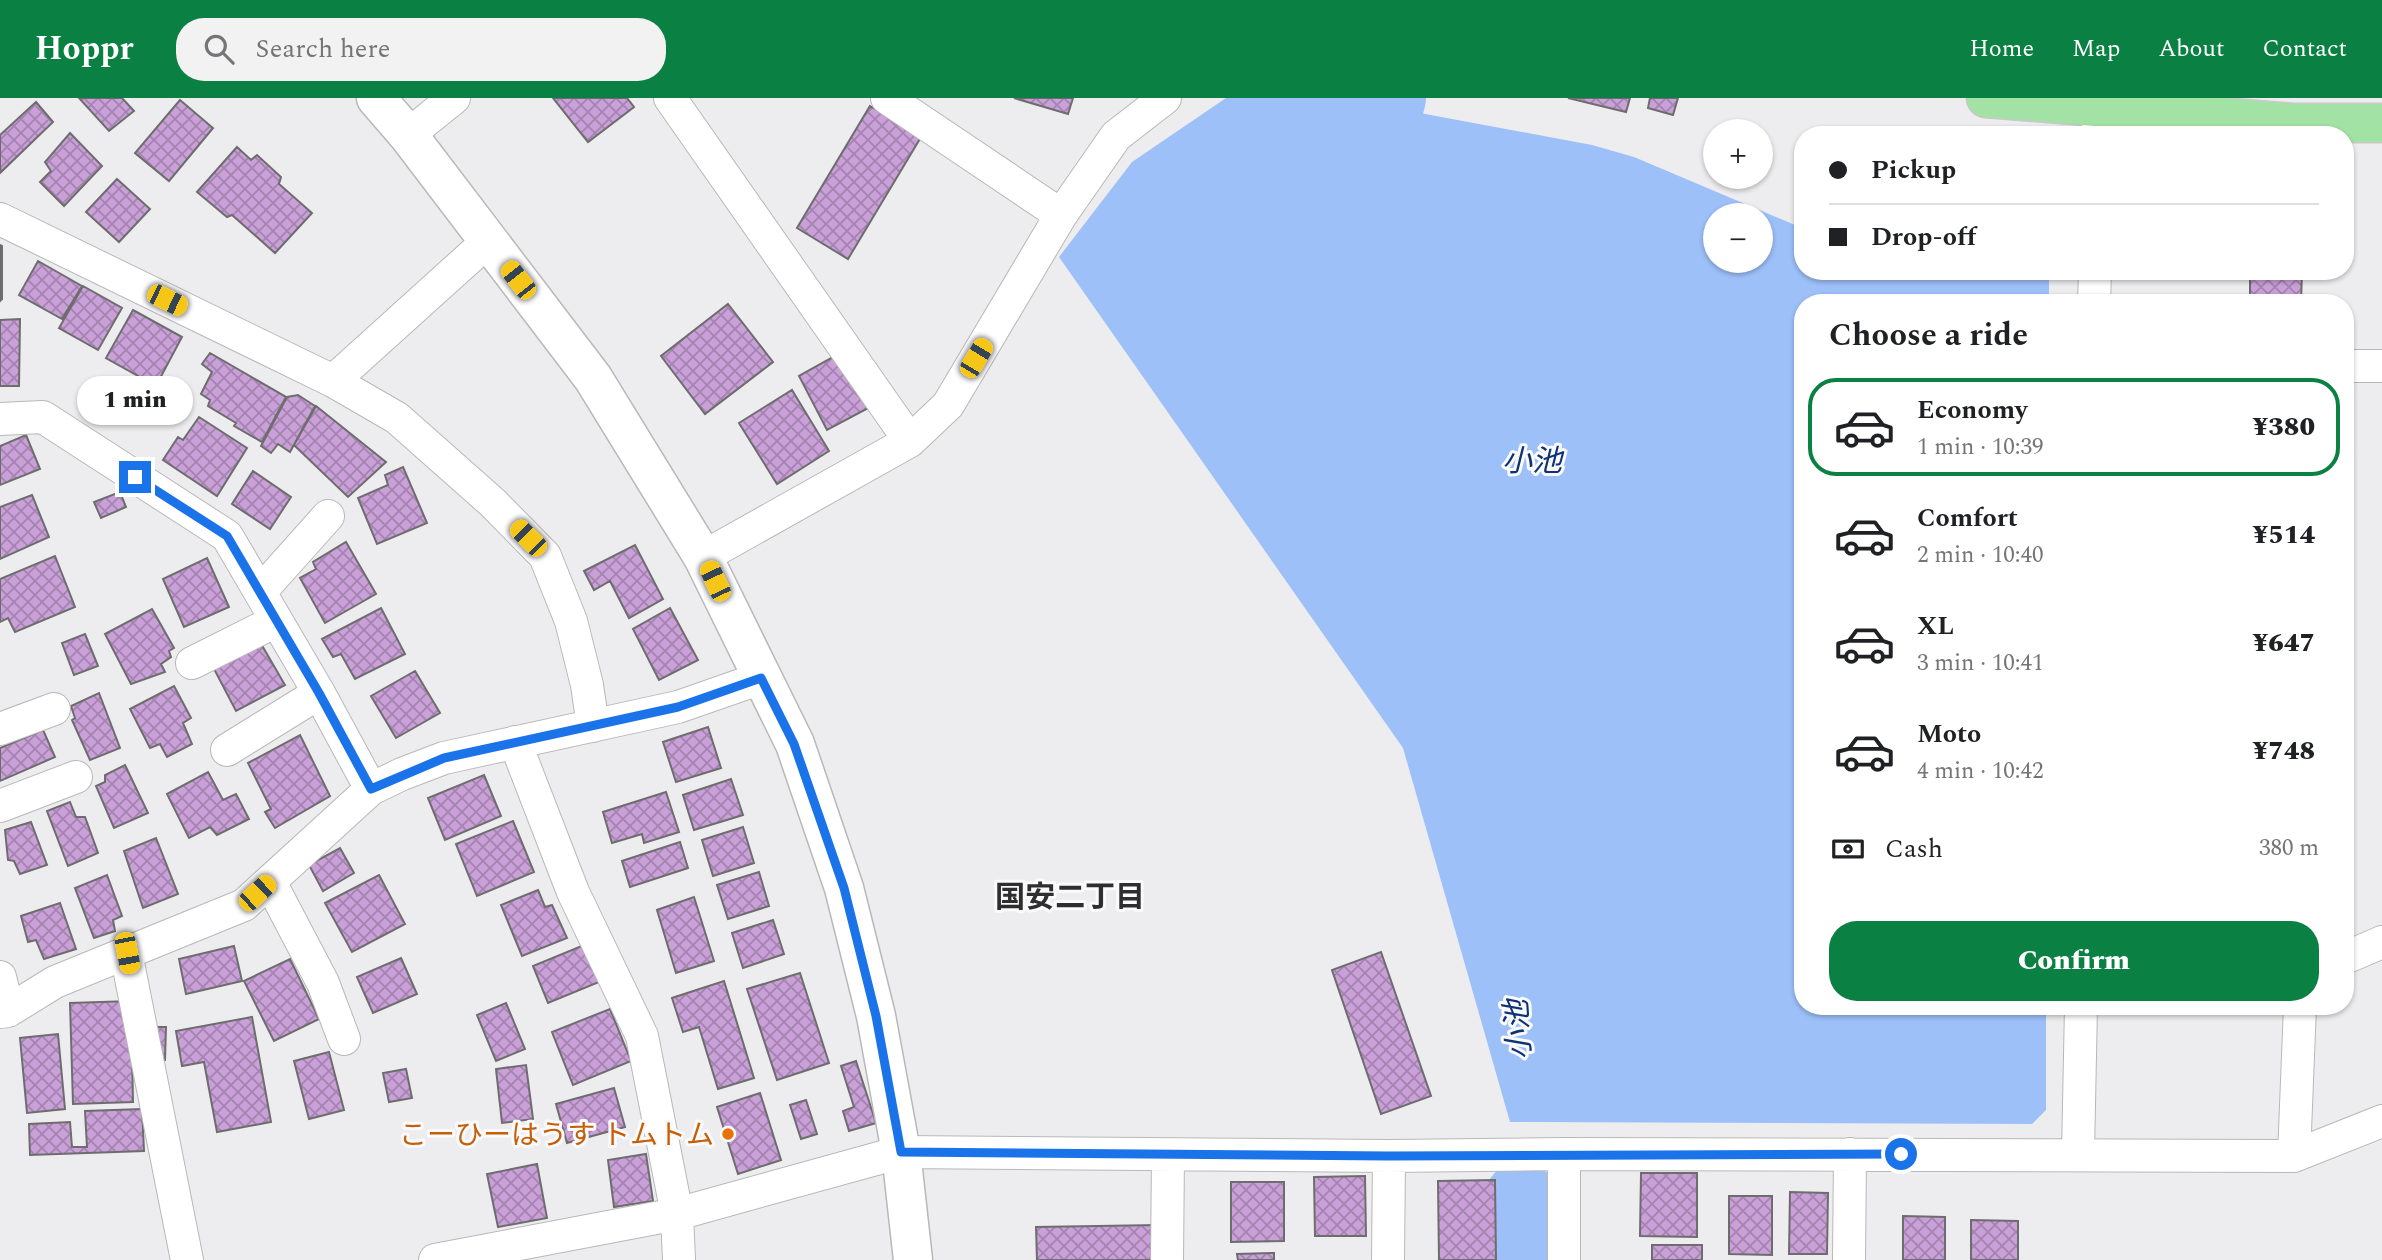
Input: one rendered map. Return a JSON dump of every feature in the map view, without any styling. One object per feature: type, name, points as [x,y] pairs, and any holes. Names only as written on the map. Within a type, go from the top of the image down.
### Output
[{"type":"main road","points":[[1986,98],[2098,121],[2289,110],[2382,122]]},
{"type":"street","points":[[376,98],[408,135],[593,378],[703,557],[794,744],[844,888],[876,1016],[901,1152],[913,1260]]},
{"type":"street","points":[[408,135],[454,98]]},
{"type":"street","points":[[670,98],[910,441]]},
{"type":"street","points":[[887,98],[1061,215]]},
{"type":"street","points":[[703,557],[910,441],[948,405],[1061,215],[1116,136],[1165,98]]},
{"type":"street","points":[[0,219],[333,381],[397,418],[493,503],[545,556],[571,621],[587,685],[593,726]]},
{"type":"street","points":[[333,381],[488,241]]},
{"type":"street","points":[[2354,366],[2382,366]]},
{"type":"street","points":[[0,419],[43,417],[227,536],[319,693],[371,789]]},
{"type":"street","points":[[260,592],[328,516]]},
{"type":"street","points":[[192,663],[276,621]]},
{"type":"street","points":[[0,977],[4,1011],[55,982],[244,905],[371,789],[444,758],[678,707],[761,678]]},
{"type":"street","points":[[227,750],[319,693]]},
{"type":"street","points":[[0,729],[54,709]]},
{"type":"street","points":[[515,742],[573,892],[642,1036],[677,1214],[679,1260]]},
{"type":"street","points":[[0,806],[76,777]]},
{"type":"street","points":[[270,881],[323,983],[344,1039]]},
{"type":"street","points":[[2354,954],[2382,942]]},
{"type":"street","points":[[127,953],[187,1260]]},
{"type":"street","points":[[2078,1154],[2081,1015]]},
{"type":"street","points":[[2294,1156],[2300,1015]]},
{"type":"street","points":[[435,1260],[677,1214],[901,1152],[1389,1156],[2294,1156],[2382,1121]]},
{"type":"street","points":[[1564,1154],[1564,1260]]},
{"type":"street","points":[[1849,1260],[1850,1154]]},
{"type":"street","points":[[1167,1260],[1168,1155]]},
{"type":"street","points":[[1388,1260],[1389,1156]]},
{"type":"water","name":"小池","points":[[1226,98],[1363,98],[1420,113],[1592,145],[1634,157],[1703,186],[1703,189],[1710,189],[1743,203],[1703,203],[1703,273],[1773,273],[1773,216],[1794,225],[1794,280],[2049,280],[2049,294],[1794,294],[1794,1015],[2046,1015],[2046,1110],[2032,1124],[1510,1122],[1403,748],[1059,257],[1132,162]]},
{"type":"building","points":[[79,98],[122,98],[134,111],[109,131]]},
{"type":"building","points":[[553,98],[627,98],[634,107],[588,142]]},
{"type":"building","points":[[1014,98],[1073,98],[1068,114]]},
{"type":"building","points":[[1568,98],[1630,98],[1626,112]]},
{"type":"building","points":[[1650,98],[1678,98],[1673,115],[1648,108]]},
{"type":"building","points":[[180,100],[213,128],[169,181],[135,153]]},
{"type":"building","points":[[36,102],[53,122],[0,173],[0,135]]},
{"type":"building","points":[[870,106],[921,137],[848,259],[797,228]]},
{"type":"building","points":[[70,133],[102,166],[64,206],[40,182],[51,171],[45,162]]},
{"type":"building","points":[[237,147],[251,160],[257,155],[281,177],[279,184],[312,213],[275,253],[232,215],[227,217],[197,192]]},
{"type":"building","points":[[117,179],[150,209],[119,242],[86,212]]},
{"type":"building","points":[[0,245],[2,299],[0,301]]},
{"type":"building","points":[[38,261],[82,286],[62,319],[19,295]]},
{"type":"building","points":[[2250,280],[2302,280],[2301,294],[2250,294]]},
{"type":"building","points":[[83,286],[122,308],[98,350],[59,328]]},
{"type":"building","points":[[728,304],[773,362],[705,414],[661,356]]},
{"type":"building","points":[[133,310],[182,337],[156,386],[106,358]]},
{"type":"building","points":[[20,319],[19,386],[0,386],[0,320]]},
{"type":"building","points":[[844,351],[872,406],[827,430],[799,376]]},
{"type":"building","points":[[210,353],[286,397],[262,442],[234,426],[236,423],[208,406],[210,400],[201,394],[212,372],[202,364]]},
{"type":"building","points":[[792,390],[829,451],[777,484],[739,423]]},
{"type":"building","points":[[298,395],[315,406],[290,452],[278,444],[271,453],[261,446],[287,397]]},
{"type":"building","points":[[316,406],[386,462],[348,497],[294,445]]},
{"type":"building","points":[[199,417],[247,448],[217,496],[163,460],[178,437],[183,440]]},
{"type":"building","points":[[26,435],[40,469],[0,485],[0,446]]},
{"type":"building","points":[[403,467],[427,523],[377,544],[358,498],[388,485],[385,475]]},
{"type":"building","points":[[253,471],[291,497],[270,529],[232,504]]},
{"type":"building","points":[[120,492],[126,507],[101,518],[94,502]]},
{"type":"building","points":[[32,495],[49,537],[0,559],[0,507]]},
{"type":"building","points":[[346,542],[376,594],[325,623],[300,578],[316,569],[313,562]]},
{"type":"building","points":[[635,545],[663,599],[629,618],[610,581],[594,590],[584,571]]},
{"type":"building","points":[[55,556],[75,607],[15,632],[8,618],[0,622],[0,579]]},
{"type":"building","points":[[207,558],[229,607],[184,627],[163,579]]},
{"type":"building","points":[[381,608],[405,654],[355,679],[341,654],[333,657],[322,639]]},
{"type":"building","points":[[670,608],[698,660],[659,680],[633,629]]},
{"type":"building","points":[[152,609],[174,648],[169,651],[171,657],[161,664],[165,672],[131,684],[105,634]]},
{"type":"building","points":[[85,634],[98,666],[74,675],[62,643]]},
{"type":"building","points":[[260,642],[285,685],[236,711],[213,667]]},
{"type":"building","points":[[415,671],[440,713],[396,738],[371,696]]},
{"type":"building","points":[[174,686],[191,718],[183,723],[192,744],[167,757],[160,744],[150,748],[130,709]]},
{"type":"building","points":[[99,693],[120,748],[90,760],[72,720],[75,718],[71,706]]},
{"type":"building","points":[[708,727],[721,768],[676,782],[663,742]]},
{"type":"building","points":[[43,730],[55,757],[0,781],[0,748]]},
{"type":"building","points":[[300,735],[330,796],[275,828],[265,812],[271,809],[248,763]]},
{"type":"building","points":[[125,765],[148,813],[114,828],[96,786],[105,782],[105,775]]},
{"type":"building","points":[[208,772],[223,800],[236,794],[249,819],[217,835],[210,827],[189,838],[167,794]]},
{"type":"building","points":[[484,775],[501,816],[445,840],[428,798]]},
{"type":"building","points":[[731,779],[743,815],[694,830],[683,795]]},
{"type":"building","points":[[666,792],[679,832],[644,843],[642,834],[612,843],[603,812]]},
{"type":"building","points":[[70,802],[76,817],[85,817],[98,853],[68,866],[47,811]]},
{"type":"building","points":[[513,821],[534,872],[477,896],[456,844]]},
{"type":"building","points":[[31,822],[47,865],[20,874],[14,861],[8,860],[5,830]]},
{"type":"building","points":[[743,827],[754,863],[713,876],[702,840]]},
{"type":"building","points":[[156,838],[178,894],[143,908],[124,851]]},
{"type":"building","points":[[680,842],[688,868],[630,887],[622,861]]},
{"type":"building","points":[[340,848],[354,873],[323,891],[309,865]]},
{"type":"building","points":[[759,872],[769,906],[728,919],[717,885]]},
{"type":"building","points":[[107,875],[122,916],[113,920],[115,931],[94,938],[75,888]]},
{"type":"building","points":[[379,875],[405,924],[352,952],[325,903]]},
{"type":"building","points":[[538,890],[545,907],[552,905],[567,938],[522,956],[501,905]]},
{"type":"building","points":[[694,897],[714,961],[676,973],[657,910]]},
{"type":"building","points":[[60,903],[76,949],[44,959],[36,940],[28,942],[21,916]]},
{"type":"building","points":[[773,920],[784,954],[743,968],[732,933]]},
{"type":"building","points":[[584,945],[599,982],[548,1003],[533,966]]},
{"type":"building","points":[[234,946],[242,981],[186,994],[179,959]]},
{"type":"building","points":[[1381,952],[1431,1096],[1381,1114],[1332,970]]},
{"type":"building","points":[[401,958],[417,994],[373,1013],[357,977]]},
{"type":"building","points":[[290,959],[319,1019],[274,1041],[244,981]]},
{"type":"building","points":[[800,973],[829,1063],[777,1080],[747,989]]},
{"type":"building","points":[[724,981],[754,1078],[718,1089],[699,1027],[683,1032],[672,998]]},
{"type":"building","points":[[131,1001],[133,1102],[73,1104],[70,1003]]},
{"type":"building","points":[[506,1003],[525,1049],[496,1061],[477,1015]]},
{"type":"building","points":[[610,1009],[631,1061],[573,1085],[552,1032]]},
{"type":"building","points":[[252,1017],[271,1122],[217,1132],[204,1062],[182,1066],[176,1031]]},
{"type":"building","points":[[150,1027],[166,1027],[165,1060],[149,1060]]},
{"type":"building","points":[[58,1034],[65,1109],[27,1113],[20,1038]]},
{"type":"building","points":[[329,1052],[344,1110],[309,1119],[294,1061]]},
{"type":"building","points":[[856,1061],[876,1123],[849,1131],[843,1111],[854,1107],[841,1066]]},
{"type":"building","points":[[526,1065],[533,1119],[502,1123],[496,1069]]},
{"type":"building","points":[[406,1069],[412,1098],[389,1102],[383,1073]]},
{"type":"building","points":[[614,1088],[625,1127],[567,1143],[556,1104]]},
{"type":"building","points":[[760,1093],[781,1160],[738,1174],[717,1107]]},
{"type":"building","points":[[806,1100],[817,1134],[801,1139],[790,1105]]},
{"type":"building","points":[[142,1109],[144,1151],[30,1155],[29,1124],[70,1122],[72,1147],[87,1147],[85,1111]]},
{"type":"building","points":[[646,1154],[653,1201],[614,1207],[608,1160]]},
{"type":"building","points":[[537,1164],[547,1218],[498,1227],[487,1174]]},
{"type":"building","points":[[1641,1173],[1697,1173],[1697,1237],[1640,1236]]},
{"type":"building","points":[[1365,1176],[1366,1236],[1315,1236],[1314,1177]]},
{"type":"building","points":[[1495,1180],[1496,1260],[1439,1260],[1438,1181]]},
{"type":"building","points":[[1231,1182],[1284,1182],[1284,1241],[1231,1242]]},
{"type":"building","points":[[1790,1192],[1828,1193],[1827,1254],[1789,1254]]},
{"type":"building","points":[[1729,1196],[1772,1196],[1772,1255],[1729,1254]]},
{"type":"building","points":[[1903,1216],[1945,1217],[1945,1260],[1903,1260]]},
{"type":"building","points":[[1971,1220],[2018,1221],[2018,1260],[1971,1260]]},
{"type":"building","points":[[1158,1225],[1158,1260],[1037,1260],[1036,1227]]},
{"type":"building","points":[[1652,1245],[1702,1245],[1702,1260],[1652,1260]]},
{"type":"building","points":[[1274,1253],[1274,1260],[1238,1260],[1237,1254]]},
{"type":"waterway","name":"小池","points":[[1360,203],[1389,98]]},
{"type":"waterway","name":"小池","points":[[1521,1199],[1522,1260]]},
{"type":"place","name":"こーひーはうす トムトム","points":[[728,1134]]},
{"type":"district","name":"国安二丁目","points":[[1070,897]]},
{"type":"route","points":[[135,477],[227,536],[319,693],[371,789],[444,758],[678,707],[761,678],[794,744],[844,888],[876,1016],[901,1152],[1389,1156],[1901,1154]]}]
